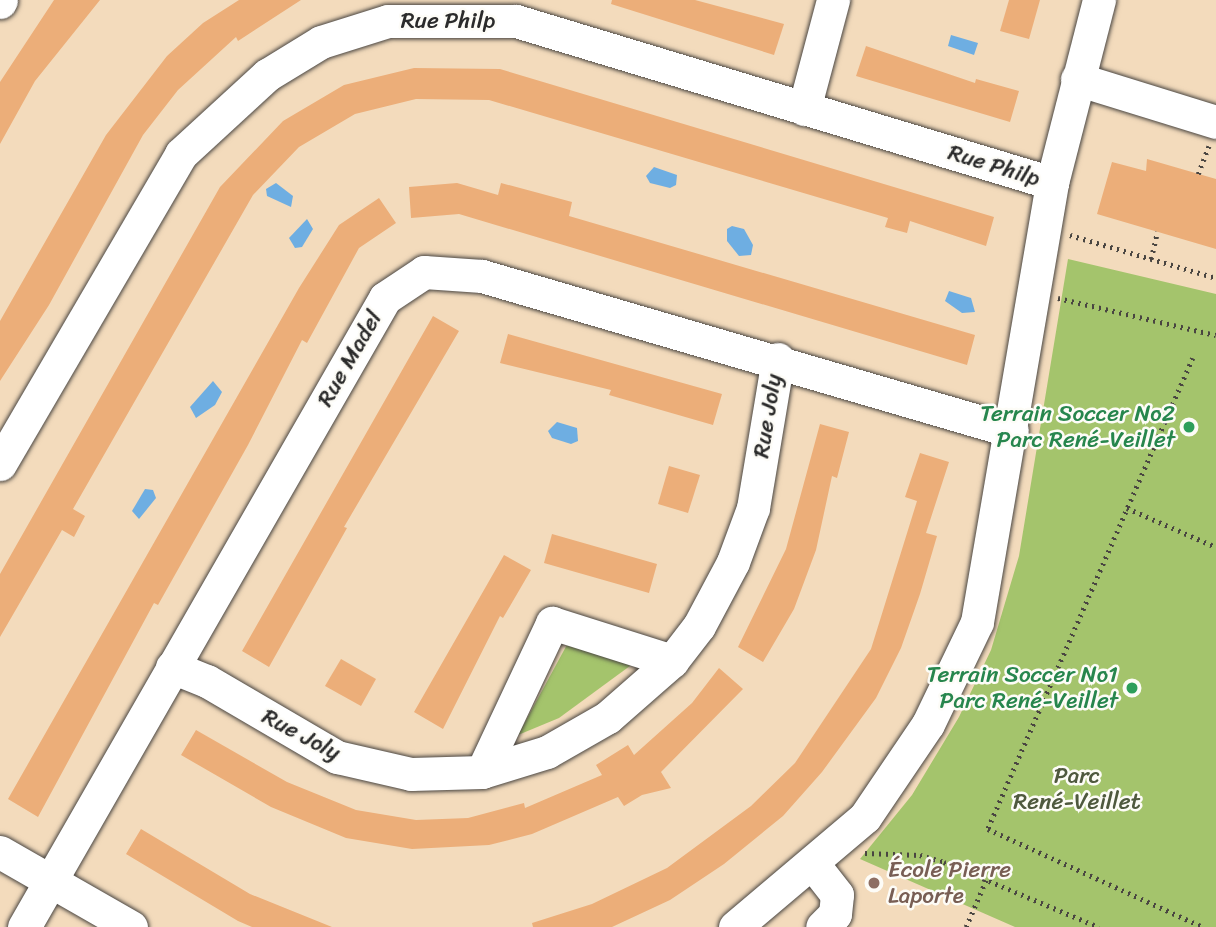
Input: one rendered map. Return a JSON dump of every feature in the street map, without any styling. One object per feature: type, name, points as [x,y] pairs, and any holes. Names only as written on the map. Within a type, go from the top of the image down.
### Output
[{"type":"street","points":[[804,109],[833,0]]},
{"type":"street","points":[[742,925],[864,817],[928,724],[977,622],[1012,431],[1052,183],[1098,0]]},
{"type":"street","name":"Rue Philp","points":[[0,464],[181,154],[267,75],[321,41],[388,20],[516,22],[1052,183]]},
{"type":"street","points":[[1077,79],[1216,122]]},
{"type":"street","name":"Rue Madel","points":[[24,927],[385,298],[424,272],[482,276],[778,359],[1012,431]]},
{"type":"street","name":"Rue Joly","points":[[172,667],[207,681],[337,757],[411,774],[482,772],[547,752],[608,717],[672,661],[710,605],[753,508],[778,359]]},
{"type":"street","points":[[482,772],[552,623],[672,661]]},
{"type":"street","points":[[0,852],[131,927]]},
{"type":"street","points":[[821,857],[837,895],[835,914],[821,927]]},
{"type":"path","points":[[1046,228],[1216,278]]},
{"type":"path","points":[[1151,259],[1157,232]]},
{"type":"path","points":[[1033,295],[1086,301],[1216,335]]},
{"type":"path","points":[[1193,358],[988,829],[1203,927]]},
{"type":"path","points":[[1127,508],[1216,547]]},
{"type":"path","points":[[821,857],[920,856],[1099,927]]},
{"type":"path","points":[[966,927],[986,880]]},
{"type":"green space","name":"Parc René-Veillet","points":[[1068,259],[1216,294],[1216,927],[1015,927],[860,859],[912,795],[959,717],[991,650],[1019,556]]},
{"type":"green space","points":[[569,641],[634,663],[559,718],[518,735]]},
{"type":"water","points":[[951,35],[978,43],[974,55],[948,46]]},
{"type":"water","points":[[654,167],[677,175],[676,185],[670,188],[650,183],[646,176]]},
{"type":"water","points":[[276,183],[293,196],[291,207],[267,196],[266,189]]},
{"type":"water","points":[[307,219],[313,229],[302,247],[295,248],[289,238]]},
{"type":"water","points":[[732,226],[744,229],[753,245],[751,255],[739,256],[727,241],[727,229]]},
{"type":"water","points":[[949,291],[971,298],[975,312],[962,313],[945,301]]},
{"type":"water","points":[[213,381],[222,392],[215,405],[196,418],[190,407]]},
{"type":"water","points":[[557,422],[577,428],[578,441],[571,444],[552,438],[548,431]]},
{"type":"water","points":[[145,489],[153,490],[156,498],[139,519],[132,511]]},
{"type":"building","points":[[54,0],[100,0],[35,81],[0,144],[0,82]]},
{"type":"building","points":[[239,0],[301,0],[238,41],[236,37],[178,90],[143,135],[49,305],[0,381],[0,321],[106,135],[167,56],[203,23]]},
{"type":"building","points":[[612,0],[695,0],[784,24],[774,55],[611,4]]},
{"type":"building","points":[[1009,0],[1040,0],[1029,39],[1000,31]]},
{"type":"building","points":[[866,46],[975,83],[976,79],[1019,91],[1010,122],[856,76]]},
{"type":"building","points":[[414,68],[500,69],[994,217],[986,246],[910,221],[907,233],[885,227],[888,218],[489,100],[416,99],[355,114],[299,147],[253,195],[73,509],[85,516],[74,537],[62,530],[0,637],[0,574],[220,187],[283,121],[344,85]]},
{"type":"building","points":[[1147,159],[1216,179],[1216,249],[1097,214],[1112,162],[1146,171]]},
{"type":"building","points":[[457,183],[498,195],[501,183],[572,202],[569,216],[975,335],[967,365],[459,214],[411,218],[409,187]]},
{"type":"building","points":[[379,198],[396,223],[359,248],[307,343],[302,340],[248,445],[158,605],[154,603],[38,817],[8,799],[299,288],[339,225]]},
{"type":"building","points":[[433,316],[459,331],[344,527],[347,528],[269,667],[242,651]]},
{"type":"building","points":[[508,334],[722,394],[713,425],[609,395],[611,390],[500,363]]},
{"type":"building","points":[[820,424],[849,432],[837,478],[832,476],[816,550],[794,609],[763,662],[738,647],[786,549]]},
{"type":"building","points":[[920,453],[949,462],[926,533],[937,536],[920,594],[901,648],[876,698],[822,772],[783,816],[724,864],[670,900],[612,927],[533,927],[532,923],[592,904],[667,868],[751,806],[795,763],[871,649],[917,501],[905,497]]},
{"type":"building","points":[[669,466],[700,475],[688,513],[658,504]]},
{"type":"building","points":[[552,534],[657,564],[649,593],[544,563]]},
{"type":"building","points":[[504,555],[531,570],[503,618],[500,616],[443,729],[414,712]]},
{"type":"building","points":[[341,659],[376,679],[361,706],[325,686]]},
{"type":"building","points":[[719,668],[743,689],[661,772],[671,788],[642,795],[624,806],[618,797],[532,834],[489,845],[412,849],[346,838],[271,807],[181,755],[196,730],[287,782],[356,810],[416,820],[468,818],[524,803],[525,808],[602,775],[596,765],[628,745],[634,755],[692,703]]},
{"type":"building","points":[[141,829],[250,894],[332,927],[252,927],[238,921],[126,854]]},
{"type":"place","name":"Terrain Soccer No2 Parc René-Veillet","points":[[1189,427]]},
{"type":"place","name":"Terrain Soccer No1 Parc René-Veillet","points":[[1132,688]]},
{"type":"place","name":"École Pierre Laporte","points":[[874,883]]}]
